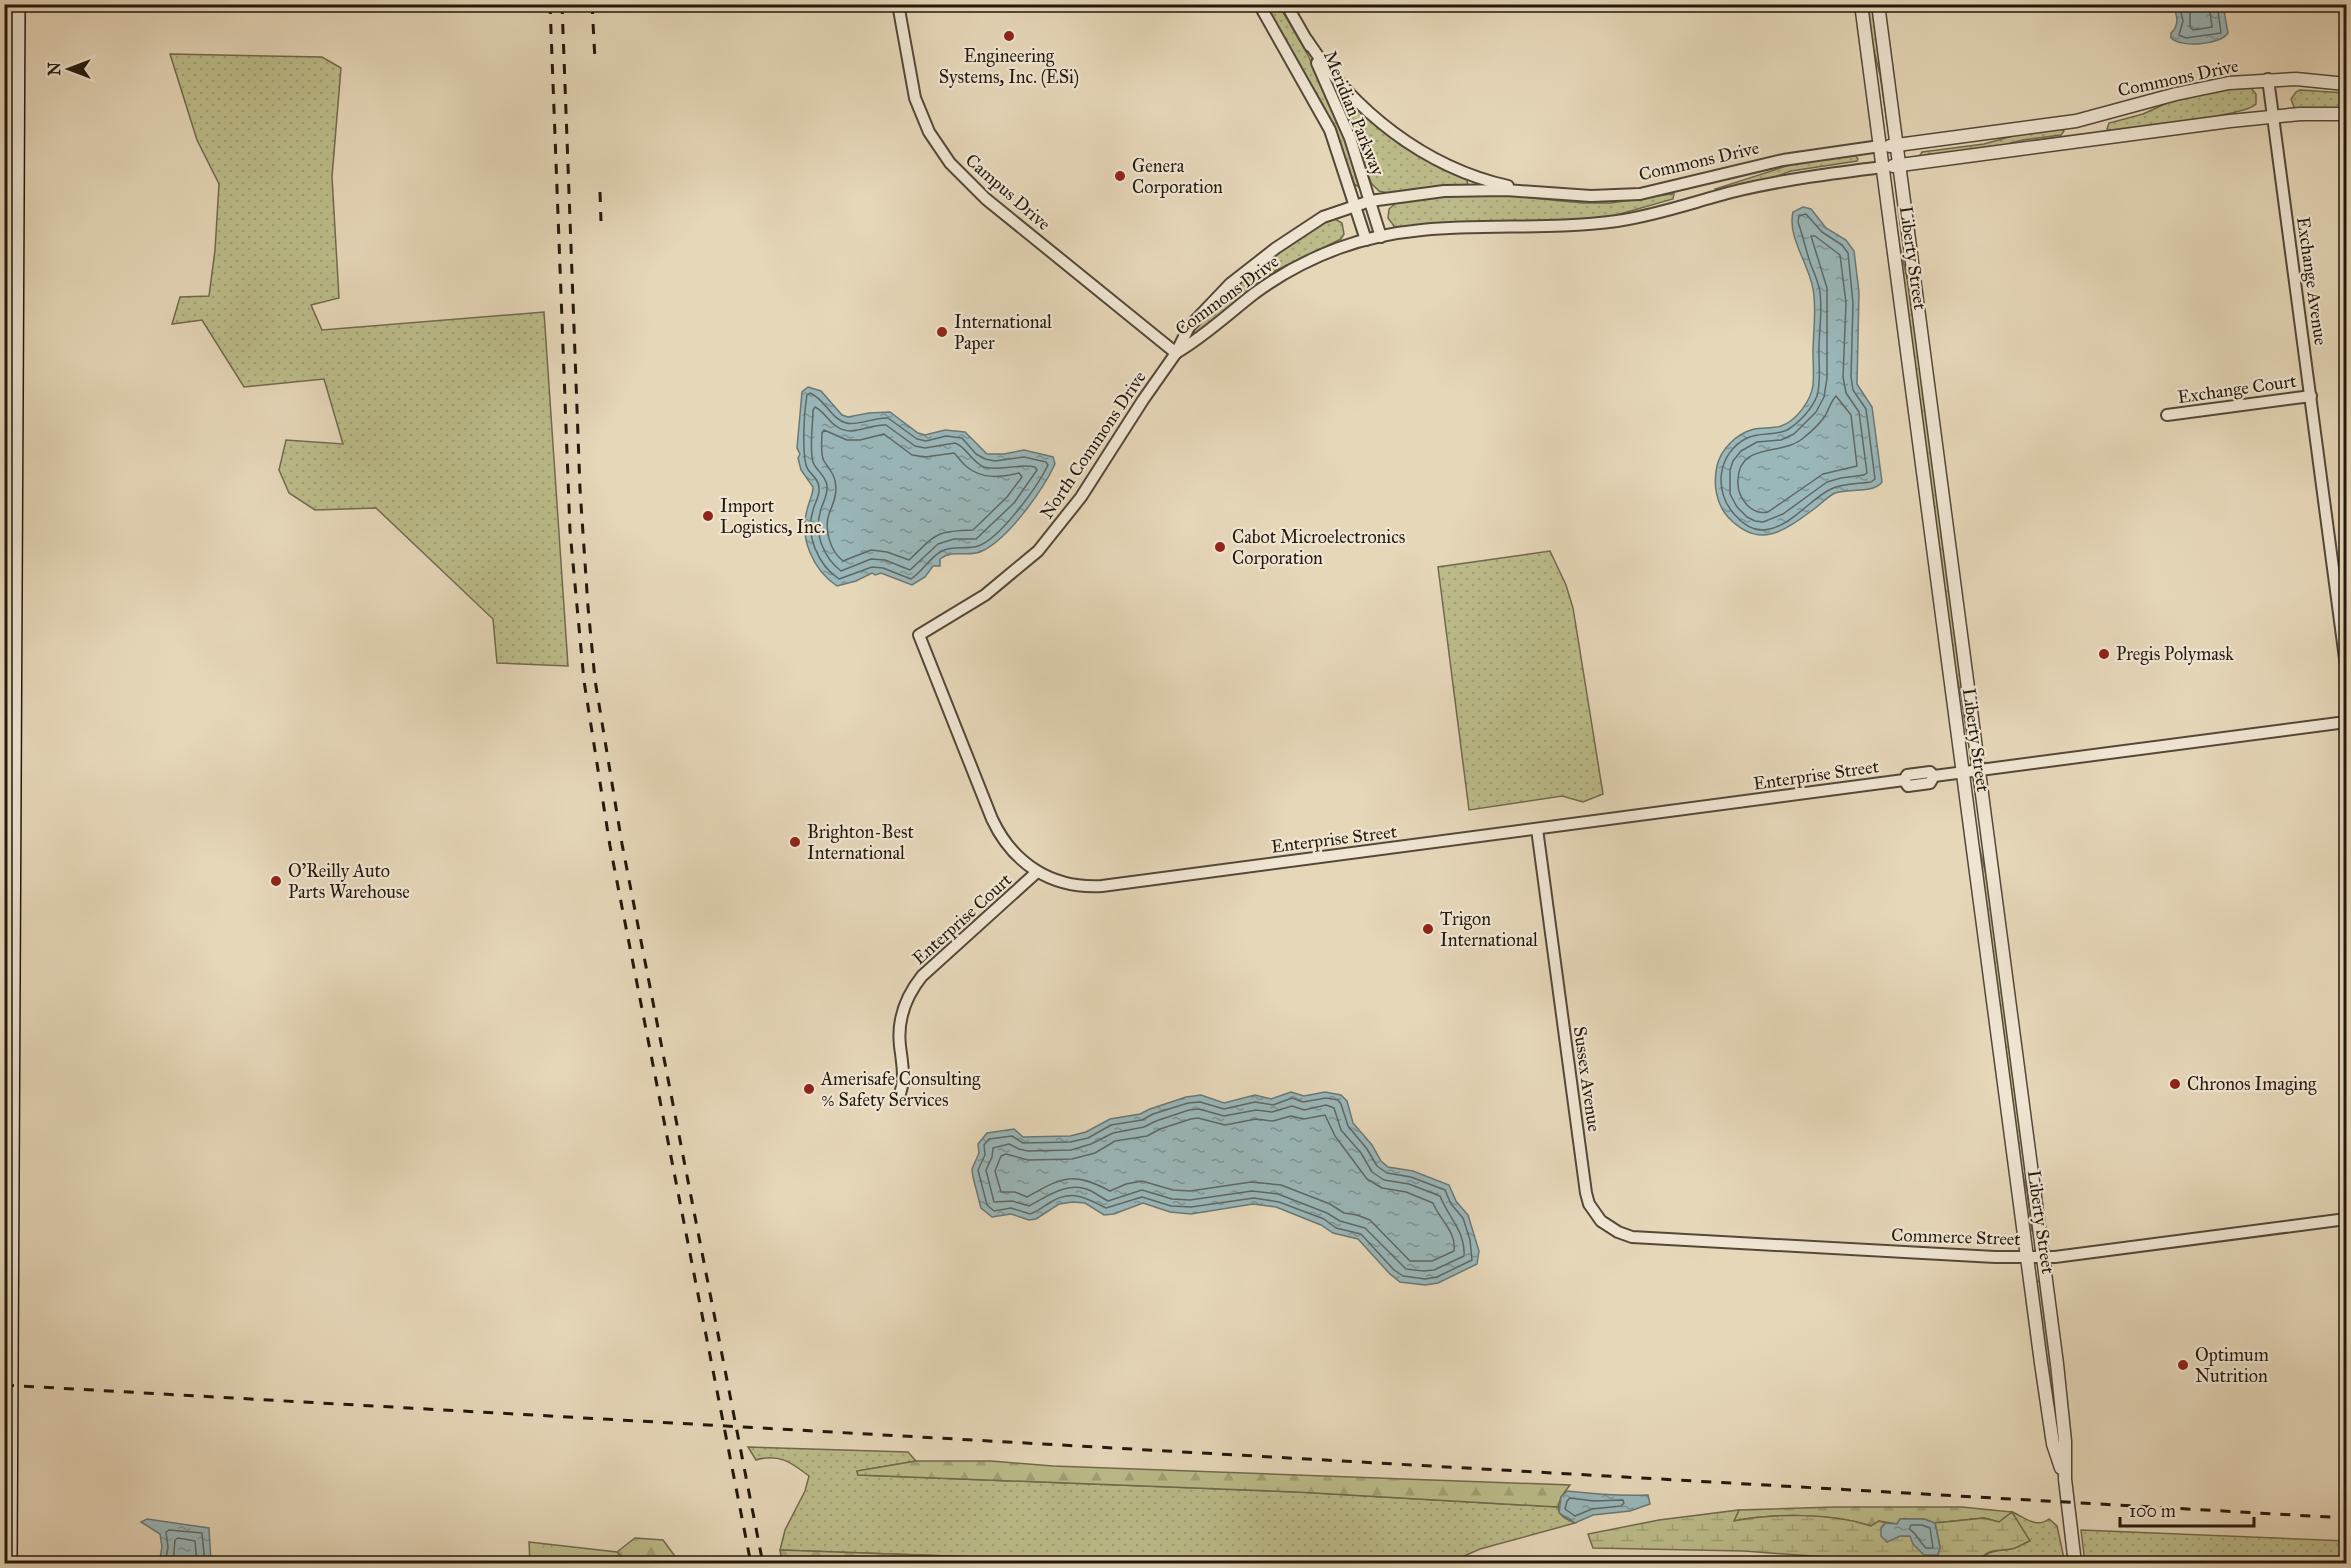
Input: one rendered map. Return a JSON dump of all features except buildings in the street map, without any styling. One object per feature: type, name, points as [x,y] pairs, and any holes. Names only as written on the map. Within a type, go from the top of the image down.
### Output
[{"type":"main road","points":[[9,1563],[10,178],[17,4]]},
{"type":"street","name":"Campus Drive","points":[[898,4],[915,98],[929,132],[950,163],[986,199],[1176,353]]},
{"type":"street","name":"Meridian Parkway","points":[[1259,4],[1330,130],[1366,240]]},
{"type":"street","name":"Meridian Parkway","points":[[1286,4],[1307,40],[1350,138],[1381,237]]},
{"type":"street","name":"Liberty Street","points":[[1861,4],[2027,1257],[2053,1443],[2065,1479]]},
{"type":"street","name":"Liberty Street","points":[[1878,4],[2060,1386],[2065,1440],[2065,1479],[2075,1563]]},
{"type":"street","points":[[1307,40],[1339,84],[1360,105],[1400,137],[1442,162],[1472,175],[1541,194]]},
{"type":"street","name":"Commons Drive","points":[[1176,353],[1189,327],[1230,284],[1298,232],[1323,217],[1370,201],[1414,193],[1470,189],[1541,194],[1613,196],[1640,194],[1783,160],[2076,121],[2207,87],[2268,79],[2346,84]]},
{"type":"street","name":"Exchange Avenue","points":[[2268,79],[2346,666]]},
{"type":"street","name":"Commons Drive","points":[[1176,353],[1202,338],[1281,275],[1321,255],[1366,240],[1459,226],[1547,227],[1620,221],[1780,181],[2273,117],[2346,114]]},
{"type":"street","name":"North Commons Drive","points":[[919,635],[985,595],[1038,551],[1081,497],[1176,353]]},
{"type":"street","name":"Exchange Court","points":[[2167,415],[2311,396]]},
{"type":"street","name":"Enterprise Street","points":[[919,635],[998,832],[1018,857],[1037,872],[1065,884],[1102,886],[1905,780],[1907,775],[1930,772],[1934,776],[1962,773],[2346,722]]},
{"type":"street","name":"Sussex Avenue","points":[[1537,829],[1584,1184],[1589,1204],[1601,1221],[1625,1235],[1706,1242]]},
{"type":"street","name":"Enterprise Court","points":[[899,1096],[903,1080],[899,1039],[901,1018],[912,989],[922,976],[1037,872]]},
{"type":"street","name":"Commerce Street","points":[[1706,1242],[1995,1257],[2055,1257],[2346,1219]]},
{"type":"green space","points":[[1264,5],[1279,5],[1308,55],[1343,133],[1359,187],[1354,184],[1324,107]]},
{"type":"green space","points":[[1865,5],[1873,5],[1889,135],[1880,75],[1867,23]]},
{"type":"green space","points":[[170,54],[322,57],[341,68],[332,177],[339,298],[311,305],[322,330],[544,312],[568,666],[497,663],[493,619],[376,508],[315,510],[289,493],[279,470],[286,440],[343,444],[324,379],[244,387],[202,320],[172,324],[180,297],[209,296],[215,250],[219,184],[197,140]]},
{"type":"green space","points":[[2250,87],[2256,94],[2256,104],[2248,109],[2162,125],[2108,132],[2107,129],[2109,123],[2143,114],[2176,99]]},
{"type":"green space","points":[[2300,90],[2346,93],[2346,109],[2298,109],[2294,107],[2291,99]]},
{"type":"green space","points":[[1339,95],[1400,145],[1440,168],[1467,180],[1468,185],[1388,193],[1379,191],[1371,183]]},
{"type":"green space","points":[[2061,129],[2064,131],[2061,135],[2023,140],[1984,150],[1920,157],[1922,152],[1984,144],[2020,134]]},
{"type":"green space","points":[[1855,155],[1857,161],[1791,171],[1769,179],[1717,191],[1715,189],[1793,164]]},
{"type":"green space","points":[[1889,184],[1891,184],[1900,247],[1911,295],[1970,744],[1950,647]]},
{"type":"green space","points":[[1674,194],[1673,199],[1602,219],[1462,222],[1404,228],[1394,226],[1388,218],[1389,209],[1397,202],[1436,197],[1501,195],[1583,203],[1611,203]]},
{"type":"green space","points":[[1335,219],[1342,223],[1344,234],[1341,239],[1275,271],[1199,333],[1194,333],[1193,330],[1219,303],[1260,266],[1316,227]]},
{"type":"green space","points":[[1550,551],[1566,585],[1573,608],[1603,794],[1583,802],[1562,796],[1469,810],[1438,567]]},
{"type":"green space","points":[[1970,797],[1972,797],[1978,842],[1990,890],[2034,1231],[2032,1231],[2027,1192],[2016,1145]]},
{"type":"green space","points":[[2041,1282],[2061,1444],[2058,1445],[2034,1283]]},
{"type":"green space","points":[[748,1447],[908,1452],[916,1461],[857,1471],[858,1475],[1297,1492],[1558,1507],[1566,1519],[1575,1523],[1480,1549],[1446,1564],[1140,1563],[780,1550],[785,1530],[805,1491],[809,1476],[778,1458],[756,1460]]},
{"type":"green space","points":[[916,1461],[991,1461],[1053,1466],[1570,1485],[1561,1497],[1558,1507],[1297,1492],[858,1475],[857,1471]]},
{"type":"green space","points":[[1962,1507],[2012,1512],[1999,1522],[1984,1518],[1935,1523],[1924,1519],[1900,1519],[1897,1524],[1879,1521],[1872,1526],[1839,1519],[1803,1516],[1750,1518],[1734,1521],[1739,1510]]},
{"type":"green space","points":[[1739,1510],[1734,1521],[1750,1518],[1803,1516],[1839,1519],[1871,1526],[1879,1521],[1886,1523],[1881,1528],[1900,1536],[1911,1536],[1938,1555],[1940,1547],[1935,1523],[1984,1518],[1999,1522],[2012,1512],[2030,1541],[2013,1548],[1989,1552],[1976,1563],[1922,1564],[1744,1551],[1593,1548],[1588,1534],[1659,1520]]},
{"type":"green space","points":[[2012,1512],[2040,1523],[2049,1519],[2057,1526],[2065,1563],[1976,1564],[1988,1553],[2013,1548],[2029,1541]]},
{"type":"green space","points":[[2081,1530],[2346,1541],[2346,1563],[2085,1563]]},
{"type":"green space","points":[[635,1538],[663,1540],[680,1563],[627,1563],[617,1552]]},
{"type":"green space","points":[[529,1542],[617,1552],[627,1563],[530,1563]]},
{"type":"green space","points":[[780,1550],[1140,1563],[782,1564]]},
{"type":"water","points":[[2173,5],[2223,5],[2228,33],[2217,40],[2200,44],[2176,41],[2171,38],[2177,20]]},
{"type":"water","points":[[1803,207],[1811,209],[1826,228],[1846,240],[1854,251],[1859,292],[1857,384],[1872,407],[1882,482],[1873,488],[1835,493],[1792,525],[1771,534],[1761,535],[1750,533],[1739,527],[1724,512],[1716,493],[1716,473],[1722,454],[1735,438],[1747,431],[1778,427],[1792,420],[1802,410],[1812,391],[1814,297],[1811,280],[1796,241],[1792,221],[1793,212]]},
{"type":"water","points":[[808,387],[821,391],[842,415],[848,417],[890,412],[918,433],[925,435],[945,430],[965,432],[987,454],[1004,454],[1024,450],[1053,457],[1055,464],[1023,514],[1001,537],[980,552],[945,556],[940,559],[940,566],[933,566],[925,577],[912,585],[881,573],[875,575],[872,573],[856,581],[837,586],[828,579],[815,562],[805,531],[813,487],[801,470],[798,458],[800,454],[797,448],[802,392]]},
{"type":"water","points":[[1291,1092],[1304,1096],[1325,1092],[1341,1095],[1347,1101],[1353,1123],[1388,1167],[1413,1171],[1449,1185],[1456,1201],[1468,1215],[1479,1251],[1477,1264],[1438,1283],[1425,1285],[1400,1282],[1358,1239],[1333,1233],[1321,1225],[1276,1207],[1253,1204],[1191,1214],[1170,1212],[1143,1203],[1114,1214],[1104,1215],[1085,1203],[1073,1202],[1059,1204],[1036,1219],[1029,1220],[1011,1214],[992,1217],[981,1208],[972,1169],[979,1153],[978,1144],[987,1133],[1014,1129],[1023,1137],[1070,1136],[1086,1132],[1110,1119],[1140,1114],[1186,1097],[1201,1095],[1224,1103],[1255,1095],[1271,1099]]},
{"type":"water","points":[[1567,1491],[1648,1495],[1650,1504],[1630,1511],[1593,1515],[1575,1523],[1559,1513],[1561,1497]]},
{"type":"water","points":[[147,1519],[209,1528],[211,1563],[159,1563],[162,1547],[160,1534],[141,1522]]},
{"type":"water","points":[[1900,1519],[1924,1519],[1935,1523],[1940,1547],[1938,1555],[1924,1555],[1913,1544],[1910,1536],[1900,1536],[1887,1542],[1881,1536],[1881,1528],[1886,1523],[1897,1524]]},
{"type":"railway","points":[[550,4],[570,531],[584,681],[610,846],[751,1564]]},
{"type":"railway","points":[[562,4],[580,489],[595,680],[622,844],[763,1564]]},
{"type":"railway","points":[[592,4],[595,60]]},
{"type":"railway","points":[[600,192],[601,221]]},
{"type":"railway","points":[[4,1385],[2346,1518]]},
{"type":"place","name":"Engineering Systems, Inc. (ESi)","points":[[1009,36]]},
{"type":"place","name":"Genera Corporation","points":[[1120,176]]},
{"type":"place","name":"International Paper","points":[[942,332]]},
{"type":"place","name":"Import Logistics, Inc.","points":[[708,516]]},
{"type":"place","name":"Cabot Microelectronics Corporation","points":[[1220,547]]},
{"type":"place","name":"Pregis Polymask","points":[[2104,654]]},
{"type":"place","name":"Brighton-Best International","points":[[795,842]]},
{"type":"place","name":"O'Reilly Auto Parts Warehouse","points":[[276,881]]},
{"type":"place","name":"Trigon International","points":[[1428,929]]},
{"type":"place","name":"Chronos Imaging","points":[[2175,1084]]},
{"type":"place","name":"Amerisafe Consulting % Safety Services","points":[[809,1089]]},
{"type":"place","name":"Optimum Nutrition","points":[[2183,1365]]}]
